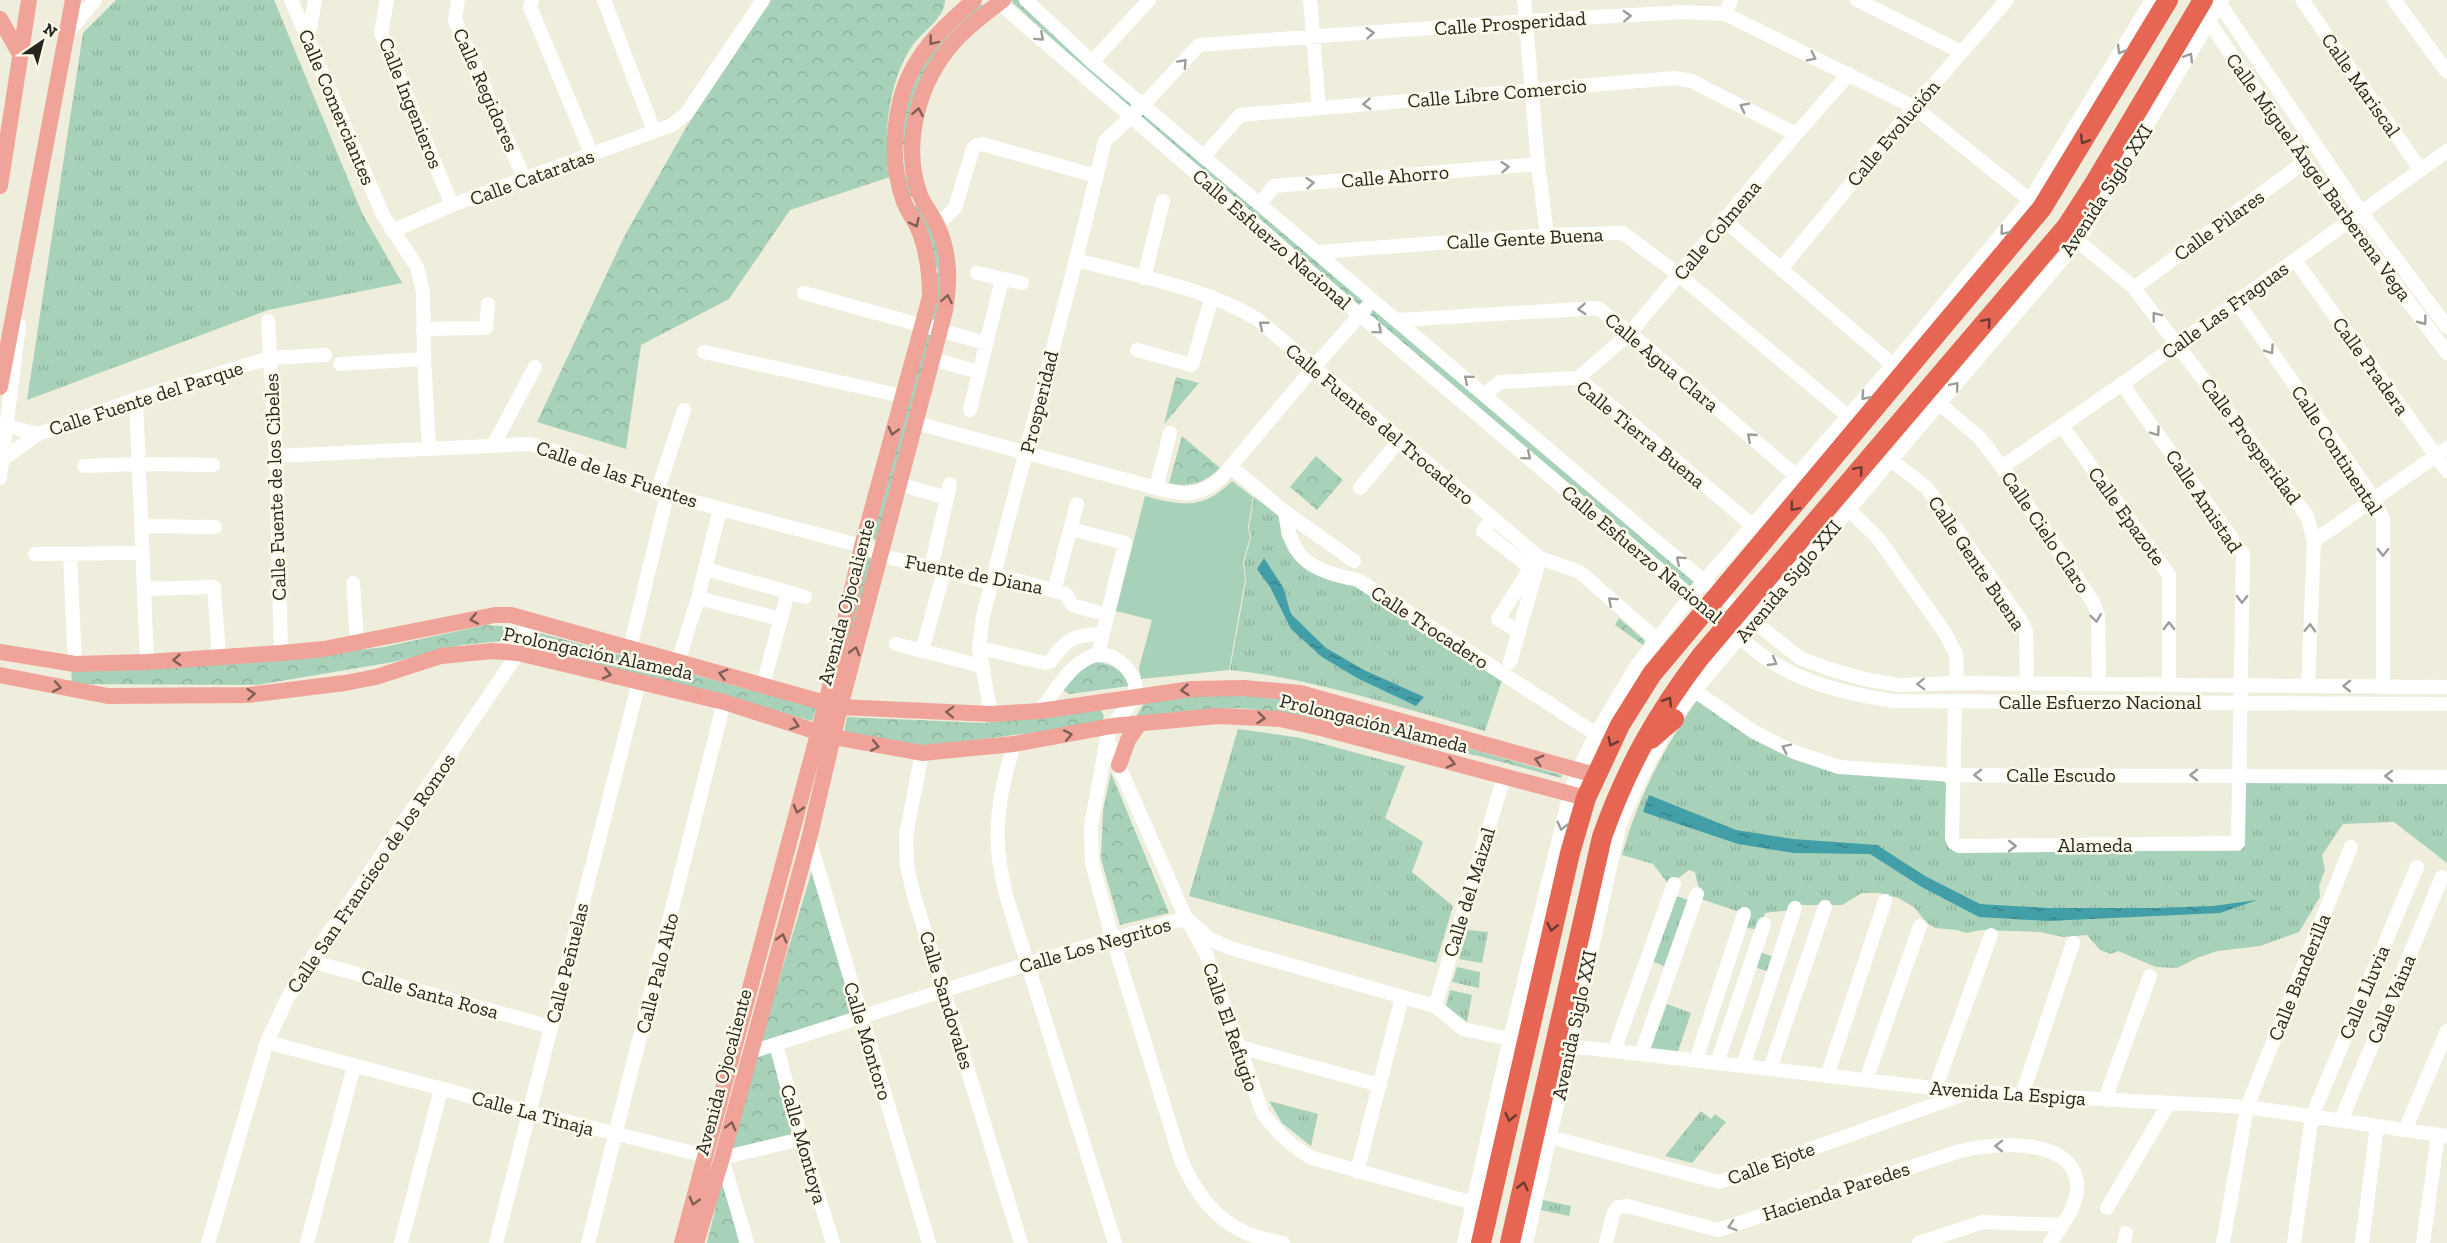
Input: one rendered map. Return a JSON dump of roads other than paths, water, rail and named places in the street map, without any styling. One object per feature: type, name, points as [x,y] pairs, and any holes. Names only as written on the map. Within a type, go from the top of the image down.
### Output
[{"type":"highway","points":[[1481,1243],[1492,1160],[1567,863],[1578,796],[1587,773],[1652,674],[2042,208],[2096,106],[2168,0]]},
{"type":"highway","name":"Avenida Siglo XXI","points":[[1510,1243],[1542,1135],[1602,837],[1618,790],[1638,751],[1674,690],[1733,632],[1842,504],[2067,226],[2209,5]]},
{"type":"highway","points":[[1638,751],[1674,719]]},
{"type":"highway","points":[[1602,837],[1605,885]]},
{"type":"main road","points":[[0,186],[29,0]]},
{"type":"main road","points":[[0,387],[69,31],[73,0]]},
{"type":"main road","name":"Avenida Ojocaliente","points":[[696,1243],[714,1157],[833,706],[862,546],[930,297],[930,270],[918,228],[904,202],[897,174],[895,136],[902,97],[917,61],[941,30],[974,0]]},
{"type":"main road","name":"Avenida Ojocaliente","points":[[833,706],[880,555],[940,330],[949,286],[949,265],[937,225],[921,198],[916,183],[913,163],[918,106],[930,79],[954,42],[1000,1]]},
{"type":"main road","points":[[0,20],[20,54]]},
{"type":"main road","name":"Prolongación Alameda","points":[[0,652],[75,664],[147,662],[281,653],[357,642],[495,615],[529,619],[833,706],[991,714],[1040,711],[1192,689],[1244,688],[1300,693],[1587,773]]},
{"type":"main road","name":"Prolongación Alameda","points":[[0,675],[62,689],[108,696],[248,695],[376,677],[441,656],[467,652],[518,653],[724,702],[826,735],[922,753],[1109,733],[1139,724],[1218,716],[1280,719],[1578,796]]},
{"type":"main road","points":[[1119,765],[1128,740],[1139,724]]},
{"type":"main road","name":"Avenida Ojocaliente","points":[[682,1243],[751,1052],[809,839],[826,735]]},
{"type":"street","points":[[69,31],[95,0]]},
{"type":"street","name":"Calle Comerciantes","points":[[291,0],[383,215],[417,267],[423,292],[429,449]]},
{"type":"street","points":[[308,41],[315,0]]},
{"type":"street","name":"Calle Ingenieros","points":[[387,0],[381,33],[452,205]]},
{"type":"street","name":"Calle Regidores","points":[[458,0],[455,20],[525,180]]},
{"type":"street","points":[[532,0],[530,7],[592,155]]},
{"type":"street","points":[[604,0],[654,131]]},
{"type":"street","name":"Calle Cataratas","points":[[392,231],[452,205],[672,125],[686,114],[763,0]]},
{"type":"street","name":"Calle Esfuerzo Nacional","points":[[1026,0],[1092,62],[1704,581],[1713,602],[1733,632],[1761,655],[1792,674],[1822,686],[1856,695],[1894,700],[2447,704]]},
{"type":"street","points":[[1092,62],[1149,0]]},
{"type":"street","points":[[1310,0],[1319,107]]},
{"type":"street","points":[[1524,0],[1538,164],[1547,235]]},
{"type":"street","points":[[1725,14],[1731,0]]},
{"type":"street","points":[[1857,0],[1961,52]]},
{"type":"street","name":"Calle Evolución","points":[[1781,269],[1914,107],[2007,0]]},
{"type":"street","points":[[1587,773],[1596,734],[1622,687],[1656,639],[1795,475],[1893,365],[2030,200],[2096,106],[2152,0]]},
{"type":"street","name":"Calle Mariscal","points":[[2302,0],[2420,169]]},
{"type":"street","points":[[2394,0],[2447,72]]},
{"type":"street","name":"Calle Esfuerzo Nacional","points":[[1000,1],[1360,315],[1691,596],[1713,602],[1746,616],[1800,658],[1864,679],[1899,685],[1957,683],[2447,687]]},
{"type":"street","name":"Calle Miguel Ángel Barberena Vega","points":[[2209,5],[2304,162],[2447,353]]},
{"type":"street","name":"Calle Miguel Ángel Barberena Vega","points":[[2209,5],[2447,327]]},
{"type":"street","name":"Avenida Siglo XXI","points":[[1842,504],[1891,460],[2078,241],[2209,5]]},
{"type":"street","name":"Calle Prosperidad","points":[[1143,105],[1199,45],[1526,21],[1684,12],[1725,14],[1914,107],[2030,200]]},
{"type":"street","name":"Calle Colmena","points":[[1578,378],[1630,333],[1849,74]]},
{"type":"street","name":"Calle Libre Comercio","points":[[1204,156],[1240,115],[1533,92],[1675,78],[1691,81],[1796,134]]},
{"type":"street","name":"Prosperidad","points":[[991,714],[979,648],[983,616],[1105,141],[1143,105]]},
{"type":"street","points":[[937,225],[955,208],[973,149],[977,145],[1096,176]]},
{"type":"street","name":"Calle Las Fraguas","points":[[2002,466],[2122,384],[2447,151]]},
{"type":"street","name":"Calle Pilares","points":[[2134,288],[2304,162]]},
{"type":"street","name":"Calle Ahorro","points":[[1260,204],[1274,186],[1538,164]]},
{"type":"street","points":[[1144,278],[1163,201]]},
{"type":"street","points":[[1724,220],[1893,365]]},
{"type":"street","name":"Calle Gente Buena","points":[[1318,252],[1547,235],[1623,233],[1679,275],[1848,416]]},
{"type":"street","name":"Calle Prosperidad","points":[[2078,241],[2134,288],[2307,516],[2314,541],[2308,686]]},
{"type":"street","points":[[0,478],[28,244]]},
{"type":"street","name":"Calle Fuentes del Trocadero","points":[[1076,260],[1212,297],[1235,306],[1257,320],[1540,558],[1580,572],[1656,639]]},
{"type":"street","name":"Calle Pradera","points":[[2295,260],[2441,452],[2447,471]]},
{"type":"street","points":[[977,273],[1022,283]]},
{"type":"street","points":[[970,410],[1002,279]]},
{"type":"street","points":[[804,293],[986,343]]},
{"type":"street","points":[[1137,350],[1192,365],[1212,297]]},
{"type":"street","points":[[916,423],[1156,488],[1191,494],[1209,489],[1231,467],[1373,299]]},
{"type":"street","name":"Calle Continental","points":[[2237,302],[2374,499],[2384,519],[2382,687]]},
{"type":"street","points":[[423,328],[486,328],[488,304]]},
{"type":"street","name":"Calle Agua Clara","points":[[1398,320],[1598,308],[1795,475]]},
{"type":"street","name":"Calle Fuente de los Cibeles","points":[[268,321],[276,456],[281,653]]},
{"type":"street","points":[[704,352],[902,396]]},
{"type":"street","name":"Calle Fuente del Parque","points":[[3,459],[38,434],[136,399],[269,358],[325,356]]},
{"type":"street","points":[[340,364],[424,359]]},
{"type":"street","points":[[932,359],[979,372]]},
{"type":"street","points":[[494,444],[535,366]]},
{"type":"street","name":"Calle Tierra Buena","points":[[1485,394],[1500,381],[1578,378],[1753,526]]},
{"type":"street","name":"Calle Amistad","points":[[2122,384],[2243,554],[2239,703]]},
{"type":"street","points":[[136,399],[147,662]]},
{"type":"street","name":"Calle Cielo Claro","points":[[1940,404],[1979,437],[2002,466],[2093,602],[2098,615],[2099,684]]},
{"type":"street","points":[[630,648],[662,493],[675,436],[684,410]]},
{"type":"street","name":"Calle Fuente del Parque","points":[[7,426],[38,434]]},
{"type":"street","name":"Calle Epazote","points":[[2062,426],[2169,575],[2169,685]]},
{"type":"street","points":[[1156,488],[1170,433]]},
{"type":"street","points":[[1360,488],[1399,441]]},
{"type":"street","name":"Calle de las Fuentes","points":[[276,456],[529,444],[551,450],[662,493],[862,546],[880,555]]},
{"type":"street","points":[[2314,541],[2441,452]]},
{"type":"street","name":"Calle Gente Buena","points":[[1891,460],[1927,488],[2020,619],[2026,631],[2027,684]]},
{"type":"street","points":[[84,466],[213,465]]},
{"type":"street","points":[[1231,467],[1285,512],[1354,561]]},
{"type":"street","points":[[899,484],[949,491],[922,651]]},
{"type":"street","points":[[1054,591],[1077,504]]},
{"type":"street","points":[[1842,504],[1878,538],[1944,633],[1956,654],[1957,683]]},
{"type":"street","points":[[678,662],[706,569],[720,509]]},
{"type":"street","name":"Calle Trocadero","points":[[1285,512],[1288,535],[1297,553],[1312,565],[1358,580],[1596,734]]},
{"type":"street","points":[[1492,518],[1483,531],[1533,570]]},
{"type":"street","points":[[142,526],[214,527]]},
{"type":"street","points":[[1071,528],[1125,543],[1101,634],[1098,654]]},
{"type":"street","points":[[35,554],[143,553]]},
{"type":"street","points":[[70,554],[75,664]]},
{"type":"street","name":"Fuente de Diana","points":[[880,555],[984,580],[1002,576],[1066,594],[1072,605],[1097,612]]},
{"type":"street","points":[[1519,632],[1498,619],[1540,558]]},
{"type":"street","points":[[706,569],[806,597]]},
{"type":"street","points":[[1510,662],[1533,570]]},
{"type":"street","points":[[353,583],[357,642]]},
{"type":"street","points":[[144,589],[214,587],[219,657]]},
{"type":"street","points":[[763,685],[788,592]]},
{"type":"street","points":[[698,598],[781,619]]},
{"type":"street","name":"Calle San Francisco de los Romos","points":[[208,1243],[267,1042],[287,999],[310,961],[518,653],[529,619]]},
{"type":"street","name":"Avenida Siglo XXI","points":[[1526,1243],[1542,1135],[1569,1046],[1619,827],[1635,789],[1674,719],[1733,632]]},
{"type":"street","points":[[979,648],[1045,663],[1050,662],[1062,646],[1071,639],[1082,635],[1101,634]]},
{"type":"street","points":[[896,644],[981,666]]},
{"type":"street","points":[[1040,711],[1072,668],[1084,659],[1098,654],[1115,658],[1131,673],[1135,682],[1135,697],[1109,733],[1093,812],[1090,844],[1097,887],[1181,1160],[1194,1189],[1217,1215],[1246,1233],[1283,1243]]},
{"type":"street","name":"Calle Peñuelas","points":[[496,1243],[639,682]]},
{"type":"street","name":"Calle Escudo","points":[[1695,691],[1754,732],[1794,752],[1839,767],[1953,775],[2447,777]]},
{"type":"street","name":"Alameda","points":[[1955,701],[1952,838],[1959,846],[2235,845],[2239,839],[2239,703]]},
{"type":"street","name":"Calle Palo Alto","points":[[588,1243],[724,702]]},
{"type":"street","name":"Calle El Refugio","points":[[1109,733],[1119,765],[1186,918],[1206,954],[1263,1114],[1294,1148],[1312,1158],[1473,1203]]},
{"type":"street","points":[[1014,744],[1002,783],[998,846],[1005,892],[1115,1243]]},
{"type":"street","name":"Calle Sandovales","points":[[922,753],[906,835],[907,866],[914,896],[945,990],[1021,1243]]},
{"type":"street","name":"Calle del Maizal","points":[[1435,1006],[1504,777]]},
{"type":"street","points":[[1464,1243],[1473,1203],[1492,1160],[1510,1039],[1578,796]]},
{"type":"street","name":"Calle Montoro","points":[[809,839],[929,1243]]},
{"type":"street","name":"Calle Banderilla","points":[[2223,1243],[2247,1107],[2351,847]]},
{"type":"street","name":"Calle Lluvia","points":[[2294,1243],[2312,1116],[2417,867]]},
{"type":"street","name":"Calle Vaina","points":[[2341,1120],[2442,877]]},
{"type":"street","points":[[1614,1052],[1674,884]]},
{"type":"street","points":[[1641,1054],[1697,894]]},
{"type":"street","points":[[1827,1076],[1885,901]]},
{"type":"street","points":[[1743,1066],[1795,908]]},
{"type":"street","points":[[1770,1069],[1825,908]]},
{"type":"street","points":[[1696,1060],[1744,915]]},
{"type":"street","name":"Calle Los Negritos","points":[[751,1052],[1027,964],[1186,918],[1210,939],[1230,948],[1435,1006]]},
{"type":"street","points":[[1717,1062],[1764,924]]},
{"type":"street","points":[[1866,1080],[1920,926]]},
{"type":"street","points":[[1935,1089],[1991,935]]},
{"type":"street","points":[[2022,1095],[2073,943]]},
{"type":"street","name":"Calle Santa Rosa","points":[[310,961],[551,1027]]},
{"type":"street","points":[[2105,1099],[2150,976]]},
{"type":"street","points":[[1357,1172],[1402,997]]},
{"type":"street","points":[[1435,1006],[1463,1029],[1510,1039]]},
{"type":"street","points":[[2406,1130],[2447,1031]]},
{"type":"street","name":"Calle La Tinaja","points":[[267,1042],[616,1135],[714,1157],[801,1139]]},
{"type":"street","name":"Calle Montoya","points":[[776,1044],[801,1139],[833,1243]]},
{"type":"street","name":"Avenida La Espiga","points":[[1569,1046],[1968,1092],[2247,1107],[2442,1135]]},
{"type":"street","points":[[1240,1047],[1380,1085]]},
{"type":"street","points":[[307,1243],[354,1066]]},
{"type":"street","points":[[401,1243],[441,1089]]},
{"type":"street","name":"Calle Ejote","points":[[1542,1135],[1719,1182],[1968,1092]]},
{"type":"street","points":[[2107,1208],[2169,1103]]},
{"type":"street","points":[[2362,1243],[2377,1126]]},
{"type":"street","points":[[2423,1243],[2442,1135]]},
{"type":"street","name":"Hacienda Paredes","points":[[1606,1243],[1613,1214],[1618,1207],[1626,1206],[1718,1230],[1960,1151],[1986,1146],[2042,1149],[2056,1153],[2071,1168],[2077,1184],[2076,1196],[2062,1225]]},
{"type":"street","points":[[714,1157],[747,1243]]},
{"type":"street","points":[[1919,1243],[1983,1222],[2062,1225]]},
{"type":"street","points":[[2050,1243],[2062,1225]]},
{"type":"water","points":[[1264,558],[1283,587],[1291,614],[1326,648],[1364,670],[1424,697],[1416,706],[1357,678],[1322,657],[1291,629],[1270,587],[1257,569]]},
{"type":"water","points":[[1649,795],[1736,830],[1793,839],[1877,845],[1925,876],[1980,904],[2049,908],[2156,908],[2213,906],[2257,900],[2220,913],[2048,921],[1979,917],[1920,886],[1870,854],[1794,853],[1738,844],[1643,812]]}]
